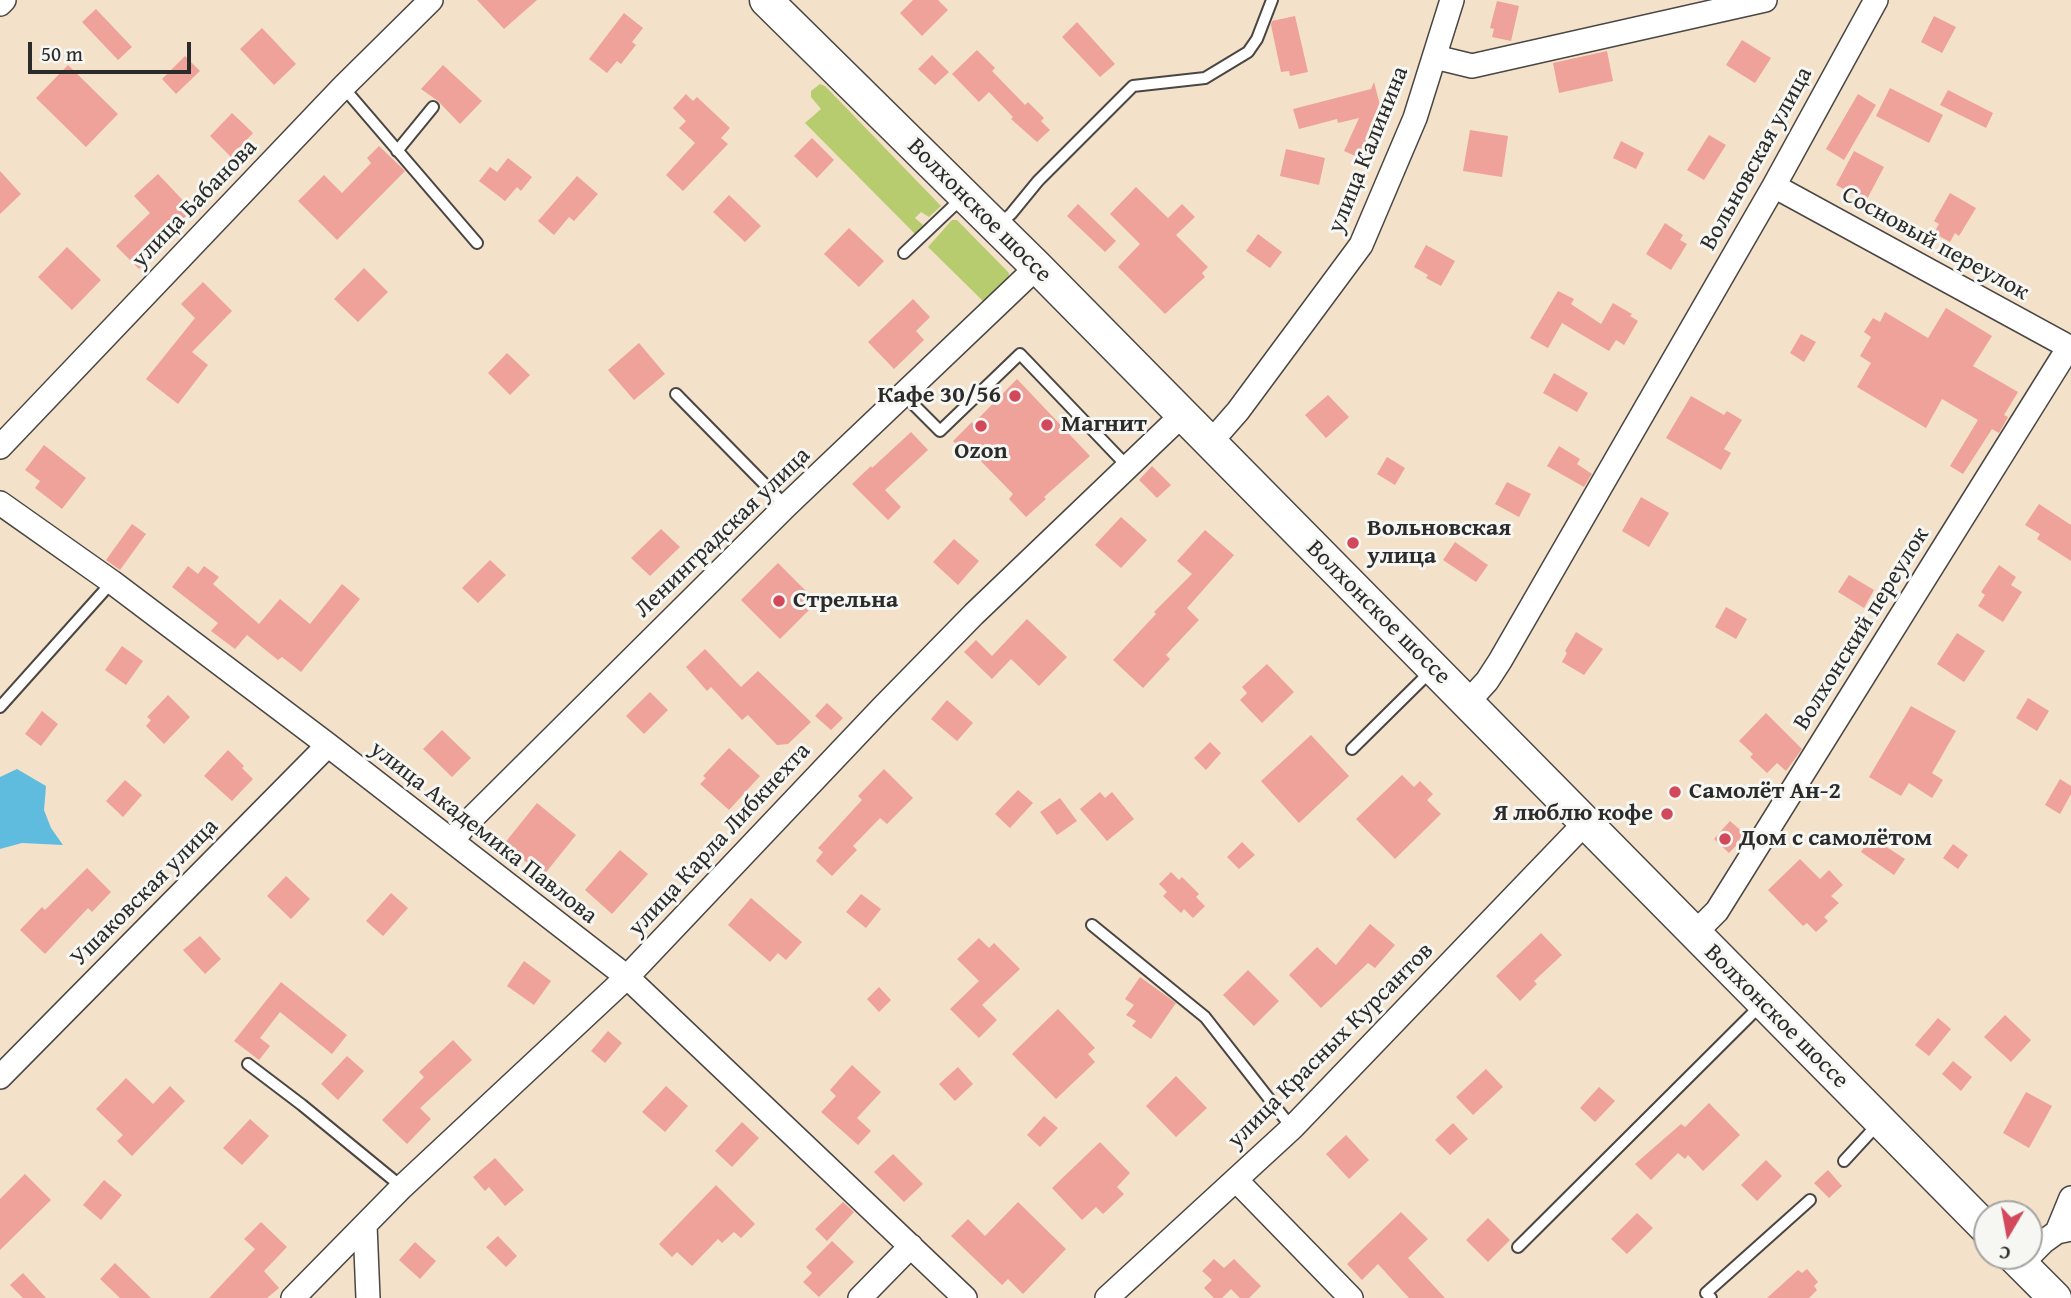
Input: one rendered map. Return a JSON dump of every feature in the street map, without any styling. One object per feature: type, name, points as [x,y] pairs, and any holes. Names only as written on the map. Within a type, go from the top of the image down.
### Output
[{"type":"main road","name":"Волхонское шоссе","points":[[766,0],[957,203],[995,228],[1037,267],[1973,1215]]},
{"type":"main road","points":[[2027,1270],[2055,1298]]},
{"type":"street","points":[[0,5],[5,0]]},
{"type":"street","name":"улица Бабанова","points":[[0,447],[343,87],[431,0]]},
{"type":"street","name":"улица Калинина","points":[[1210,443],[1238,411],[1361,245],[1415,118],[1452,0]]},
{"type":"street","points":[[1435,57],[1472,66],[1765,0]]},
{"type":"street","name":"Вольновская улица","points":[[1466,703],[1487,681],[1500,661],[1774,186],[1876,0]]},
{"type":"street","name":"Сосновый переулок","points":[[1774,186],[2070,348]]},
{"type":"street","name":"Ленинградская улица","points":[[452,841],[786,506],[1037,267]]},
{"type":"street","name":"Волхонский переулок","points":[[1695,934],[1717,911],[2070,348]]},
{"type":"street","name":"улица Карла Либкнехта","points":[[293,1298],[402,1187],[627,978],[974,614],[1182,415]]},
{"type":"street","name":"улица Академика Павлова","points":[[0,503],[112,582],[328,745],[627,978],[965,1298]]},
{"type":"street","name":"Ушаковская улица","points":[[0,1077],[328,745]]},
{"type":"street","name":"улица Красных Курсантов","points":[[1107,1298],[1292,1128],[1585,823]]},
{"type":"street","points":[[1236,1180],[1351,1298]]},
{"type":"street","points":[[2043,1242],[2064,1230],[2071,1198]]},
{"type":"street","points":[[365,1225],[368,1298]]},
{"type":"street","points":[[860,1298],[911,1246]]},
{"type":"lane","points":[[995,228],[1133,86],[1205,78],[1248,52],[1257,39],[1272,0]]},
{"type":"lane","points":[[343,87],[477,243]]},
{"type":"lane","points":[[397,150],[433,107]]},
{"type":"lane","points":[[904,253],[957,203]]},
{"type":"lane","points":[[904,395],[940,431],[1020,354],[1128,467]]},
{"type":"lane","points":[[676,394],[786,506]]},
{"type":"lane","points":[[0,708],[112,582]]},
{"type":"lane","points":[[1352,750],[1433,669]]},
{"type":"lane","points":[[1093,925],[1205,1017],[1292,1128]]},
{"type":"lane","points":[[1518,1247],[1763,1003]]},
{"type":"lane","points":[[248,1063],[402,1187]]},
{"type":"lane","points":[[1844,1161],[1881,1122]]},
{"type":"lane","points":[[1711,1298],[1706,1293],[1810,1200]]},
{"type":"green space","points":[[820,84],[825,86],[941,206],[929,217],[921,212],[915,218],[923,225],[915,234],[805,123],[821,109],[811,97],[811,91]]},
{"type":"green space","points":[[952,220],[957,220],[1009,273],[1008,283],[986,304],[928,247]]},
{"type":"water","points":[[17,769],[46,786],[44,810],[51,828],[63,845],[22,843],[0,849],[0,777]]},
{"type":"building","points":[[477,0],[537,0],[504,29]]},
{"type":"building","points":[[913,0],[938,0],[948,10],[922,36],[900,13]]},
{"type":"building","points":[[1497,1],[1519,6],[1511,41],[1492,37],[1494,29],[1490,28]]},
{"type":"building","points":[[96,9],[132,47],[118,60],[82,22]]},
{"type":"building","points":[[624,13],[643,28],[632,42],[636,45],[621,64],[617,61],[607,73],[589,59]]},
{"type":"building","points":[[1295,16],[1308,72],[1290,76],[1289,71],[1281,72],[1271,25],[1272,21]]},
{"type":"building","points":[[1934,16],[1956,27],[1942,53],[1921,42]]},
{"type":"building","points":[[1077,22],[1115,64],[1100,77],[1062,37]]},
{"type":"building","points":[[262,28],[296,64],[274,85],[240,49]]},
{"type":"building","points":[[1742,40],[1771,58],[1755,83],[1726,65]]},
{"type":"building","points":[[977,50],[995,68],[992,71],[1025,105],[1028,102],[1044,118],[1041,121],[1050,130],[1037,142],[1011,119],[1013,117],[989,92],[979,102],[952,74]]},
{"type":"building","points":[[1607,51],[1613,81],[1559,93],[1553,63]]},
{"type":"building","points":[[932,55],[949,72],[935,85],[918,69]]},
{"type":"building","points":[[185,56],[200,71],[176,94],[162,79]]},
{"type":"building","points":[[68,65],[118,114],[86,147],[36,98]]},
{"type":"building","points":[[443,65],[482,101],[460,124],[438,101],[421,89]]},
{"type":"building","points":[[1374,82],[1385,125],[1369,162],[1344,151],[1359,118],[1338,123],[1337,119],[1299,129],[1293,109],[1371,89]]},
{"type":"building","points":[[1890,88],[1943,115],[1929,143],[1876,116]]},
{"type":"building","points":[[1948,90],[1993,113],[1986,128],[1940,105]]},
{"type":"building","points":[[686,94],[693,101],[697,97],[730,128],[721,138],[728,144],[683,191],[666,175],[695,143],[679,128],[686,121],[673,108]]},
{"type":"building","points":[[1858,94],[1876,105],[1844,160],[1826,149]]},
{"type":"building","points":[[232,113],[253,133],[231,157],[210,136]]},
{"type":"building","points":[[1470,130],[1508,136],[1502,177],[1463,171]]},
{"type":"building","points":[[1709,135],[1726,145],[1704,180],[1687,170]]},
{"type":"building","points":[[812,138],[834,160],[817,178],[794,156]]},
{"type":"building","points":[[1621,141],[1644,153],[1636,169],[1613,158]]},
{"type":"building","points":[[379,146],[405,171],[337,240],[298,201],[324,175],[342,193],[371,163],[367,158]]},
{"type":"building","points":[[1286,149],[1325,158],[1319,185],[1280,176]]},
{"type":"building","points":[[1854,151],[1884,167],[1866,201],[1836,185]]},
{"type":"building","points":[[508,158],[532,177],[521,191],[517,187],[505,201],[479,181],[490,167],[497,172]]},
{"type":"building","points":[[0,171],[21,194],[0,214]]},
{"type":"building","points":[[158,174],[192,210],[183,219],[187,224],[139,269],[116,246],[150,213],[134,196]]},
{"type":"building","points":[[577,176],[598,194],[574,221],[569,217],[554,235],[538,221]]},
{"type":"building","points":[[1136,187],[1168,218],[1182,204],[1195,217],[1176,235],[1208,267],[1202,273],[1205,277],[1165,314],[1118,267],[1140,244],[1110,214]]},
{"type":"building","points":[[1950,193],[1976,208],[1959,236],[1955,233],[1950,242],[1934,233],[1939,224],[1934,221]]},
{"type":"building","points":[[729,195],[761,226],[745,242],[713,212]]},
{"type":"building","points":[[1078,204],[1116,241],[1105,252],[1067,216]]},
{"type":"building","points":[[1665,223],[1683,235],[1680,240],[1687,244],[1671,270],[1646,254]]},
{"type":"building","points":[[849,228],[884,261],[859,287],[824,254]]},
{"type":"building","points":[[1258,234],[1282,252],[1270,268],[1246,251]]},
{"type":"building","points":[[1426,245],[1455,261],[1441,286],[1414,267]]},
{"type":"building","points":[[67,247],[101,280],[72,310],[38,277]]},
{"type":"building","points":[[364,268],[388,292],[358,322],[334,299]]},
{"type":"building","points":[[203,282],[232,311],[192,352],[208,365],[178,404],[146,379],[195,318],[181,304]]},
{"type":"building","points":[[1558,291],[1574,299],[1571,304],[1601,324],[1613,303],[1632,314],[1630,316],[1638,321],[1624,345],[1616,340],[1609,351],[1562,323],[1548,348],[1530,338]]},
{"type":"building","points":[[913,299],[930,317],[916,331],[924,340],[894,369],[868,342]]},
{"type":"building","points":[[1946,308],[1992,336],[1973,366],[2018,392],[2004,415],[2008,417],[1999,433],[1992,429],[1963,474],[1950,466],[1978,420],[1942,399],[1926,428],[1857,387],[1871,363],[1860,356],[1871,337],[1864,332],[1873,318],[1880,322],[1885,312],[1928,338]]},
{"type":"building","points":[[1801,334],[1816,342],[1804,362],[1790,353]]},
{"type":"building","points":[[639,343],[665,374],[634,400],[608,370]]},
{"type":"building","points":[[507,353],[530,375],[510,395],[488,373]]},
{"type":"building","points":[[1554,373],[1588,393],[1577,412],[1543,393]]},
{"type":"building","points":[[1017,379],[1090,456],[1026,517],[1009,499],[1013,494],[975,455],[971,459],[953,441]]},
{"type":"building","points":[[1328,395],[1349,417],[1326,438],[1305,415]]},
{"type":"building","points":[[1691,396],[1724,415],[1727,411],[1742,420],[1724,449],[1731,453],[1721,470],[1666,438]]},
{"type":"building","points":[[911,432],[928,450],[885,490],[901,507],[888,520],[852,484]]},
{"type":"building","points":[[44,445],[86,478],[62,509],[35,488],[40,481],[25,470]]},
{"type":"building","points":[[1559,446],[1580,459],[1577,464],[1592,474],[1584,487],[1547,466]]},
{"type":"building","points":[[1387,457],[1405,468],[1395,485],[1377,474]]},
{"type":"building","points":[[1152,466],[1171,485],[1157,498],[1139,480]]},
{"type":"building","points":[[1507,482],[1531,494],[1519,517],[1495,504]]},
{"type":"building","points":[[1641,497],[1669,513],[1649,547],[1622,531]]},
{"type":"building","points":[[2039,504],[2071,525],[2071,561],[2037,539],[2040,534],[2025,525]]},
{"type":"building","points":[[1121,517],[1147,540],[1121,568],[1095,545]]},
{"type":"building","points":[[132,524],[146,534],[120,570],[106,560]]},
{"type":"building","points":[[661,529],[680,547],[650,576],[631,558]]},
{"type":"building","points":[[1205,530],[1234,555],[1187,608],[1199,620],[1166,655],[1170,659],[1143,688],[1113,660],[1156,614],[1154,612],[1192,574],[1177,561]]},
{"type":"building","points":[[954,539],[979,561],[958,585],[933,562]]},
{"type":"building","points":[[1455,542],[1488,565],[1476,582],[1443,560]]},
{"type":"building","points":[[490,560],[506,575],[478,603],[462,588]]},
{"type":"building","name":"Стрельна","points":[[778,563],[817,602],[780,639],[741,600]]},
{"type":"building","points":[[1999,565],[2016,577],[2011,585],[2022,592],[2003,622],[1978,606],[1985,595],[1981,592]]},
{"type":"building","points":[[188,566],[198,574],[204,566],[219,577],[213,584],[259,624],[280,599],[310,624],[342,584],[360,599],[301,672],[282,657],[278,660],[247,635],[235,649],[211,631],[218,623],[172,587]]},
{"type":"building","points":[[1849,575],[1874,590],[1864,608],[1838,592]]},
{"type":"building","points":[[1726,607],[1747,619],[1736,639],[1715,627]]},
{"type":"building","points":[[1027,619],[1067,657],[1039,686],[1011,659],[992,679],[964,652],[976,640],[992,656]]},
{"type":"building","points":[[1576,632],[1603,649],[1584,675],[1562,662]]},
{"type":"building","points":[[1957,633],[1985,651],[1964,682],[1937,664]]},
{"type":"building","points":[[122,646],[143,661],[126,685],[105,670]]},
{"type":"building","points":[[705,649],[741,687],[758,671],[811,722],[788,744],[777,745],[748,715],[742,720],[711,687],[707,691],[686,667]]},
{"type":"building","points":[[1267,664],[1294,692],[1262,723],[1240,700],[1247,693],[1242,687]]},
{"type":"building","points":[[650,692],[668,710],[644,734],[626,716]]},
{"type":"building","points":[[168,695],[190,717],[164,744],[146,726],[151,720],[147,717]]},
{"type":"building","points":[[2028,698],[2049,711],[2037,731],[2016,718]]},
{"type":"building","points":[[947,700],[973,723],[957,741],[931,719]]},
{"type":"building","points":[[827,703],[843,718],[831,730],[815,716]]},
{"type":"building","points":[[1911,706],[1956,731],[1932,773],[1943,780],[1932,798],[1909,783],[1901,796],[1869,777]]},
{"type":"building","points":[[42,711],[58,724],[41,746],[25,734]]},
{"type":"building","points":[[1766,713],[1802,749],[1786,771],[1777,763],[1767,773],[1750,757],[1753,754],[1739,741]]},
{"type":"building","points":[[442,730],[471,758],[452,777],[423,749]]},
{"type":"building","points":[[1311,735],[1349,776],[1299,823],[1261,781]]},
{"type":"building","points":[[1210,742],[1221,753],[1206,770],[1194,758]]},
{"type":"building","points":[[729,748],[760,776],[729,810],[700,784],[706,778],[703,776]]},
{"type":"building","points":[[228,750],[253,779],[232,801],[204,776]]},
{"type":"building","points":[[884,769],[913,798],[887,824],[880,818],[853,846],[857,850],[832,876],[816,861],[823,852],[818,848],[862,800],[858,796]]},
{"type":"building","points":[[1402,775],[1414,787],[1420,781],[1433,794],[1427,800],[1441,814],[1395,859],[1356,819]]},
{"type":"building","points":[[2060,779],[2071,786],[2071,794],[2060,814],[2045,805]]},
{"type":"building","points":[[125,780],[142,795],[123,817],[106,801]]},
{"type":"building","points":[[1018,790],[1033,803],[1010,828],[995,814]]},
{"type":"building","points":[[1100,792],[1105,798],[1112,792],[1134,819],[1107,841],[1080,809]]},
{"type":"building","points":[[1060,798],[1077,821],[1057,835],[1040,812]]},
{"type":"building","points":[[537,803],[576,835],[543,876],[504,844]]},
{"type":"building","points":[[1730,821],[1746,835],[1729,853],[1714,839]]},
{"type":"building","points":[[1871,837],[1905,859],[1894,875],[1861,852]]},
{"type":"building","points":[[1242,842],[1255,855],[1239,869],[1227,857]]},
{"type":"building","points":[[1953,844],[1968,855],[1958,869],[1943,858]]},
{"type":"building","points":[[620,850],[648,874],[612,914],[585,890]]},
{"type":"building","points":[[1800,859],[1820,879],[1829,870],[1843,885],[1831,896],[1839,903],[1824,917],[1828,921],[1816,932],[1807,923],[1803,926],[1768,890]]},
{"type":"building","points":[[87,868],[111,892],[92,912],[88,908],[45,954],[20,930],[42,907],[45,910]]},
{"type":"building","points":[[1171,872],[1179,880],[1182,877],[1199,894],[1196,897],[1205,906],[1193,918],[1184,909],[1181,913],[1163,896],[1167,892],[1159,884]]},
{"type":"building","points":[[286,876],[310,899],[291,919],[267,896]]},
{"type":"building","points":[[391,893],[408,908],[383,936],[366,921]]},
{"type":"building","points":[[861,894],[881,909],[866,928],[846,912]]},
{"type":"building","points":[[751,898],[802,942],[786,960],[778,953],[770,962],[728,925]]},
{"type":"building","points":[[1370,924],[1395,945],[1375,968],[1368,963],[1321,1008],[1289,975],[1317,947],[1336,965]]},
{"type":"building","points":[[1541,933],[1562,955],[1534,981],[1537,984],[1520,1001],[1496,976]]},
{"type":"building","points":[[200,936],[221,959],[205,974],[183,950]]},
{"type":"building","points":[[979,938],[989,948],[994,943],[1020,969],[982,1005],[997,1020],[979,1038],[950,1009],[979,981],[957,959]]},
{"type":"building","points":[[524,961],[551,981],[534,1005],[507,986]]},
{"type":"building","points":[[1248,970],[1279,1001],[1254,1026],[1223,995]]},
{"type":"building","points":[[1140,977],[1176,1003],[1151,1039],[1132,1026],[1136,1021],[1126,1015],[1134,1005],[1125,999]]},
{"type":"building","points":[[281,982],[347,1035],[332,1054],[280,1012],[260,1038],[270,1046],[259,1060],[234,1041]]},
{"type":"building","points":[[879,987],[891,1000],[879,1012],[867,999]]},
{"type":"building","points":[[1058,1009],[1095,1048],[1088,1054],[1095,1062],[1056,1099],[1012,1054]]},
{"type":"building","points":[[2005,1015],[2031,1040],[2011,1062],[1984,1037]]},
{"type":"building","points":[[1938,1018],[1951,1029],[1929,1056],[1915,1045]]},
{"type":"building","points":[[608,1031],[622,1043],[605,1063],[591,1051]]},
{"type":"building","points":[[453,1040],[472,1060],[420,1108],[431,1119],[407,1144],[382,1120],[424,1077],[419,1072]]},
{"type":"building","points":[[347,1056],[364,1071],[338,1100],[321,1084]]},
{"type":"building","points":[[1953,1061],[1972,1077],[1961,1091],[1942,1074]]},
{"type":"building","points":[[852,1065],[881,1092],[857,1118],[871,1131],[858,1145],[821,1112],[836,1096],[830,1090]]},
{"type":"building","points":[[958,1067],[973,1084],[955,1101],[939,1084]]},
{"type":"building","points":[[1486,1069],[1503,1087],[1473,1115],[1456,1097]]},
{"type":"building","points":[[1176,1076],[1207,1108],[1176,1137],[1146,1106]]},
{"type":"building","points":[[126,1078],[153,1104],[170,1086],[185,1101],[132,1156],[117,1141],[123,1135],[96,1109]]},
{"type":"building","points":[[666,1086],[688,1106],[665,1132],[642,1112]]},
{"type":"building","points":[[1599,1087],[1615,1101],[1595,1122],[1580,1108]]},
{"type":"building","points":[[2026,1092],[2052,1106],[2029,1148],[2003,1133]]},
{"type":"building","points":[[1709,1103],[1740,1135],[1703,1171],[1688,1155],[1685,1159],[1678,1153],[1651,1180],[1635,1164],[1681,1124],[1685,1127]]},
{"type":"building","points":[[1044,1116],[1058,1128],[1040,1147],[1027,1135]]},
{"type":"building","points":[[250,1119],[269,1136],[242,1165],[223,1148]]},
{"type":"building","points":[[742,1122],[759,1138],[732,1167],[715,1151]]},
{"type":"building","points":[[1453,1123],[1468,1139],[1450,1155],[1435,1140]]},
{"type":"building","points":[[1346,1135],[1369,1160],[1349,1179],[1326,1154]]},
{"type":"building","points":[[1100,1142],[1130,1173],[1117,1187],[1124,1194],[1103,1214],[1096,1207],[1082,1220],[1052,1188]]},
{"type":"building","points":[[893,1154],[923,1184],[904,1202],[874,1172]]},
{"type":"building","points":[[495,1158],[524,1190],[505,1206],[489,1187],[485,1191],[473,1177]]},
{"type":"building","points":[[1766,1160],[1782,1176],[1757,1201],[1741,1185]]},
{"type":"building","points":[[1828,1170],[1842,1186],[1829,1198],[1814,1183]]},
{"type":"building","points":[[25,1174],[51,1200],[0,1250],[0,1199]]},
{"type":"building","points":[[104,1180],[122,1195],[101,1220],[83,1205]]},
{"type":"building","points":[[716,1185],[755,1224],[741,1238],[734,1232],[722,1243],[718,1239],[692,1266],[677,1252],[672,1257],[659,1244]]},
{"type":"building","points":[[843,1202],[854,1212],[827,1241],[815,1229]]},
{"type":"building","points":[[1018,1202],[1066,1249],[1023,1294],[1008,1279],[1002,1285],[951,1236],[968,1219],[985,1236]]},
{"type":"building","points":[[1401,1212],[1428,1239],[1408,1258],[1445,1298],[1409,1298],[1378,1264],[1362,1280],[1347,1264]]},
{"type":"building","points":[[1637,1213],[1653,1228],[1627,1254],[1611,1239]]},
{"type":"building","points":[[1488,1218],[1510,1240],[1488,1262],[1466,1240]]},
{"type":"building","points":[[261,1222],[287,1247],[264,1271],[279,1288],[267,1298],[209,1298],[255,1249],[244,1239]]},
{"type":"building","points":[[498,1236],[517,1256],[506,1267],[486,1247]]},
{"type":"building","points":[[832,1241],[854,1262],[819,1297],[803,1282],[812,1273],[806,1267]]},
{"type":"building","points":[[415,1242],[436,1261],[420,1279],[399,1260]]},
{"type":"building","points":[[1214,1259],[1224,1268],[1234,1259],[1261,1286],[1249,1298],[1240,1298],[1231,1289],[1222,1298],[1214,1298],[1204,1288],[1212,1280],[1202,1271]]},
{"type":"building","points":[[115,1263],[151,1298],[120,1298],[100,1279]]},
{"type":"building","points":[[1807,1269],[1818,1282],[1814,1286],[1817,1290],[1809,1298],[1767,1298],[1798,1270],[1802,1273]]},
{"type":"building","points":[[23,1273],[46,1298],[23,1298],[10,1285]]},
{"type":"place","name":"Кафе 30/56","points":[[1015,396]]},
{"type":"place","name":"Магнит","points":[[1047,425]]},
{"type":"place","name":"Ozon","points":[[981,426]]},
{"type":"place","name":"Вольновская улица","points":[[1353,543]]},
{"type":"place","name":"Стрельна","points":[[779,601]]},
{"type":"place","name":"Самолёт Ан-2","points":[[1675,792]]},
{"type":"place","name":"Я люблю кофе","points":[[1667,814]]},
{"type":"place","name":"Дом с самолётом","points":[[1725,839]]}]
